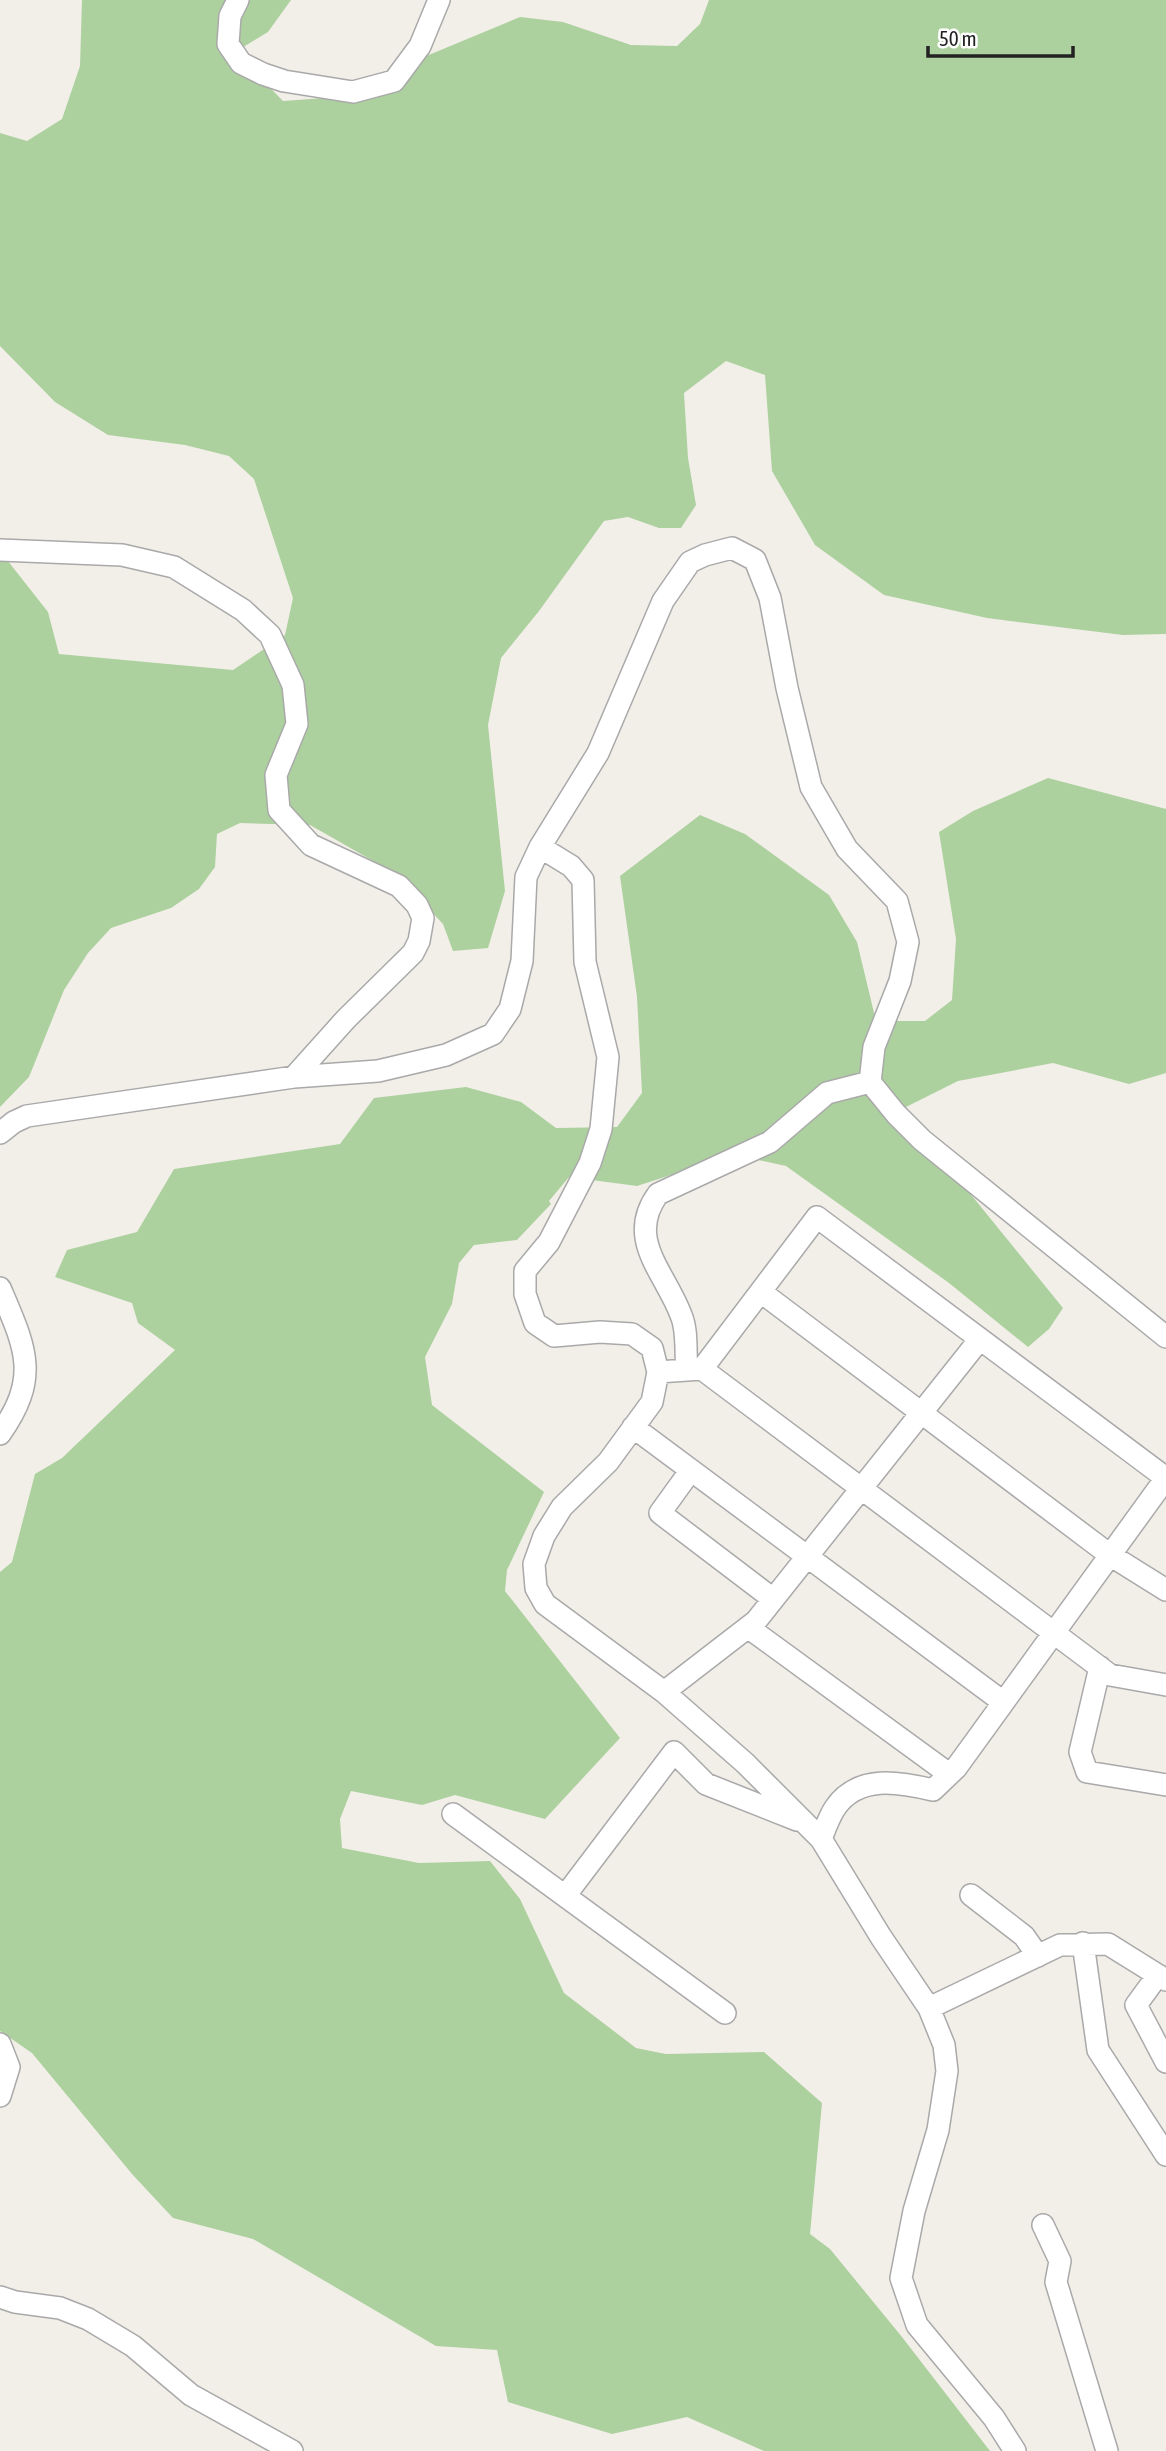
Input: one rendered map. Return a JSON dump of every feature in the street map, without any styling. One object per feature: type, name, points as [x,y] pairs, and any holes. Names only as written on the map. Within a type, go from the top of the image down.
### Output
[{"type":"street","points":[[238,0],[230,16],[228,44],[241,63],[263,74],[284,80],[353,92],[394,80],[420,46],[439,0]]},
{"type":"street","points":[[0,1133],[27,1116],[294,1077],[378,1071],[446,1055],[493,1034],[510,1009],[522,961],[526,877],[540,847],[598,753],[663,600],[690,562],[732,548],[755,560],[770,598],[811,787],[847,849],[897,901],[908,942],[900,981],[874,1047],[870,1082],[922,1140],[1166,1337]]},
{"type":"street","points":[[0,550],[122,555],[174,567],[243,611],[271,635],[293,685],[297,724],[276,775],[279,810],[311,845],[399,886],[417,905],[423,918],[419,941],[413,953],[346,1019],[294,1077]]},
{"type":"street","points":[[540,847],[571,866],[583,880],[585,962],[608,1057],[601,1129],[590,1163],[549,1242],[525,1271],[524,1294],[535,1323],[554,1336],[600,1332],[632,1334],[652,1349],[658,1372],[652,1402],[608,1462],[562,1507],[544,1536],[534,1564],[536,1588],[545,1604],[664,1692],[745,1763],[821,1839],[881,1937],[929,2007],[944,2045],[947,2071],[938,2130],[914,2211],[901,2278],[917,2325],[994,2418],[1015,2451]]},
{"type":"street","points":[[695,1370],[683,1318],[644,1238],[647,1209],[658,1194],[770,1142],[827,1093],[870,1082]]},
{"type":"street","points":[[695,1370],[761,1292],[817,1217],[1166,1478],[949,1774],[933,1790],[895,1782],[859,1787],[836,1807],[821,1839]]},
{"type":"street","points":[[0,1288],[23,1343],[25,1382],[11,1418],[0,1434]]},
{"type":"street","points":[[761,1292],[1110,1555],[1166,1590]]},
{"type":"street","points":[[664,1692],[749,1628],[980,1339]]},
{"type":"street","points":[[658,1372],[695,1370],[861,1488],[1110,1675],[1166,1685]]},
{"type":"street","points":[[633,1427],[1003,1702]]},
{"type":"street","points":[[691,1470],[660,1513],[773,1599]]},
{"type":"street","points":[[749,1628],[949,1774]]},
{"type":"street","points":[[1100,1667],[1080,1752],[1087,1772],[1166,1786]]},
{"type":"street","points":[[565,1896],[674,1752],[706,1784],[805,1824]]},
{"type":"street","points":[[453,1815],[725,2013]]},
{"type":"street","points":[[971,1895],[1024,1936],[1038,1956]]},
{"type":"street","points":[[1083,1943],[1098,2050],[1166,2155]]},
{"type":"street","points":[[929,2007],[1060,1945],[1108,1944],[1162,1978],[1136,2004],[1166,2062]]},
{"type":"street","points":[[0,2044],[9,2067],[0,2096]]},
{"type":"street","points":[[1043,2225],[1060,2261],[1056,2282],[1107,2451]]},
{"type":"street","points":[[0,2297],[15,2302],[60,2308],[88,2319],[133,2346],[191,2395],[292,2451]]},
{"type":"green space","points":[[82,0],[291,0],[268,32],[235,52],[283,101],[325,98],[520,17],[563,22],[631,45],[677,46],[700,24],[709,0],[1166,0],[1166,634],[1123,635],[987,618],[884,595],[815,545],[772,471],[765,375],[726,361],[684,393],[688,458],[696,505],[681,528],[659,528],[628,517],[604,521],[539,611],[501,658],[488,725],[505,891],[488,948],[453,951],[443,924],[396,874],[310,825],[240,823],[217,834],[215,867],[199,889],[171,908],[111,928],[88,953],[64,990],[29,1077],[0,1107],[0,551],[48,612],[59,654],[233,670],[285,635],[293,598],[254,479],[229,456],[185,445],[108,435],[55,402],[0,346],[0,133],[27,141],[62,119],[80,66]]},
{"type":"green space","points":[[1048,778],[1166,809],[1166,1073],[1129,1084],[1053,1063],[958,1081],[890,1115],[968,1191],[1063,1308],[1049,1329],[1028,1347],[949,1283],[786,1166],[749,1158],[720,1159],[637,1186],[569,1177],[549,1201],[551,1204],[517,1240],[474,1245],[459,1263],[452,1304],[425,1357],[432,1405],[544,1492],[507,1570],[505,1591],[620,1738],[545,1819],[455,1795],[422,1805],[351,1791],[340,1819],[342,1848],[419,1863],[490,1861],[520,1899],[564,1993],[636,2048],[666,2054],[764,2052],[822,2103],[810,2234],[830,2249],[990,2451],[764,2451],[687,2417],[612,2434],[508,2402],[497,2350],[436,2346],[253,2239],[173,2218],[132,2174],[32,2053],[0,2031],[0,1572],[12,1562],[35,1474],[62,1458],[175,1350],[138,1323],[132,1303],[55,1277],[67,1250],[137,1232],[174,1169],[340,1144],[374,1098],[466,1087],[521,1102],[556,1128],[617,1127],[642,1093],[637,997],[620,876],[700,815],[745,834],[829,895],[857,942],[876,1021],[925,1021],[952,1000],[956,939],[939,832],[973,811]]}]
